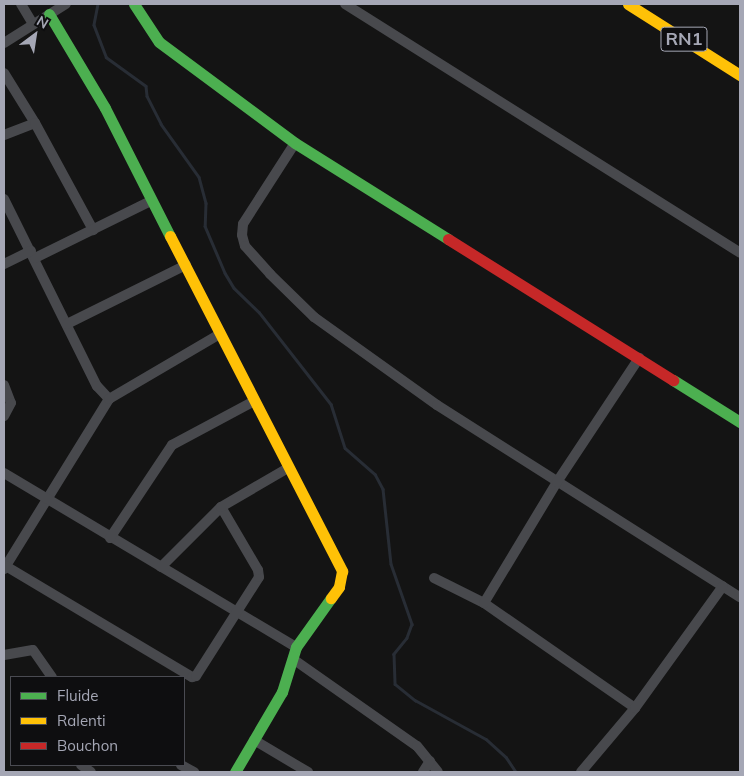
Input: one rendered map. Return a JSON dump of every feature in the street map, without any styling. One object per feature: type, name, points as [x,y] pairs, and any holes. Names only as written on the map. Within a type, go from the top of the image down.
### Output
[{"type":"main road","points":[[134,4],[159,42],[295,143],[740,422]]},
{"type":"main road","name":"RN1","points":[[628,4],[740,75]]},
{"type":"main road","name":"RN1","points":[[646,4],[740,63]]},
{"type":"main road","points":[[49,14],[105,108],[342,572],[342,579],[295,653],[282,692],[235,772]]},
{"type":"street","points":[[21,4],[33,24]]},
{"type":"street","points":[[4,43],[66,4]]},
{"type":"street","points":[[344,4],[740,253]]},
{"type":"street","points":[[4,73],[35,123],[93,230]]},
{"type":"street","points":[[4,135],[35,123]]},
{"type":"street","points":[[295,143],[248,213],[242,235],[245,246],[314,317],[352,346],[557,482],[740,597]]},
{"type":"street","points":[[4,199],[97,386],[109,400]]},
{"type":"street","points":[[4,264],[33,255],[93,230],[151,201]]},
{"type":"street","points":[[67,324],[186,265]]},
{"type":"street","points":[[220,334],[109,400],[4,567],[192,677],[196,676],[239,612],[259,577],[258,570],[221,507]]},
{"type":"street","points":[[484,603],[557,482],[639,358]]},
{"type":"street","points":[[4,385],[11,403],[4,416]]},
{"type":"street","points":[[110,538],[172,446],[254,401]]},
{"type":"street","points":[[161,567],[221,507],[288,468]]},
{"type":"street","points":[[4,472],[110,538],[239,612],[417,746],[438,772]]},
{"type":"street","points":[[434,578],[484,603],[614,690],[635,708]]},
{"type":"street","points":[[581,772],[635,708],[723,586]]},
{"type":"street","points":[[4,655],[33,650],[51,676]]},
{"type":"street","points":[[254,740],[308,772]]},
{"type":"street","points":[[423,772],[430,761]]},
{"type":"street","points":[[183,766],[194,772]]},
{"type":"waterway","points":[[98,4],[94,25],[106,57],[146,86],[147,96],[161,124],[199,177],[206,203],[205,226],[225,273],[234,288],[259,312],[331,404],[345,448],[375,474],[383,489],[391,564],[412,624],[407,638],[394,654],[395,684],[415,700],[486,739],[506,757],[516,772]]},
{"type":"traffic: fast","points":[[134,4],[159,42],[295,143],[448,239]]},
{"type":"traffic: fast","points":[[49,14],[105,108],[170,236]]},
{"type":"traffic: fast","points":[[673,380],[740,422]]},
{"type":"traffic: fast","points":[[235,772],[282,692],[296,647],[331,598]]},
{"type":"traffic: slow","points":[[628,4],[740,75]]},
{"type":"traffic: slow","points":[[170,236],[342,571],[339,587],[331,598]]},
{"type":"traffic: jam","points":[[448,239],[673,380]]}]
